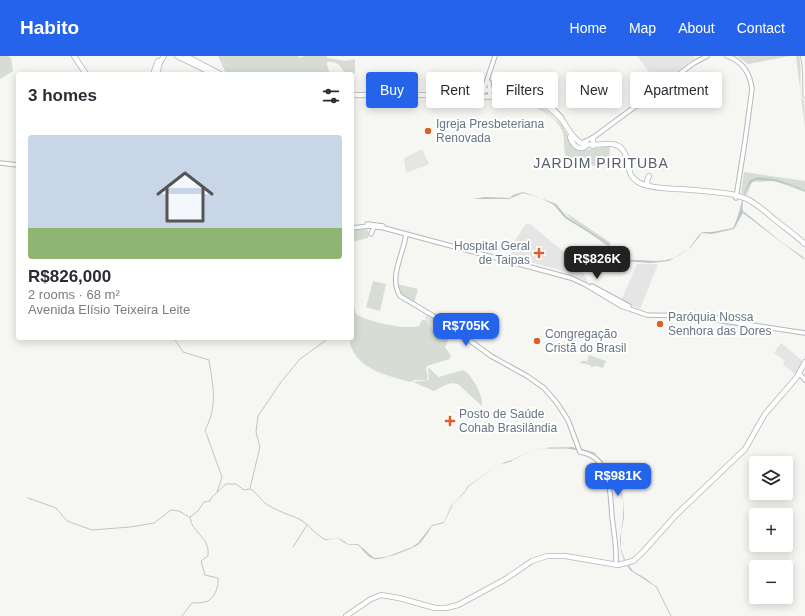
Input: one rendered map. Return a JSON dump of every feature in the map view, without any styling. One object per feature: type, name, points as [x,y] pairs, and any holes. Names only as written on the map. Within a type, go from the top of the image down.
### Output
[{"type":"main road","points":[[74,56],[85,72]]},
{"type":"main road","points":[[155,72],[160,56]]},
{"type":"main road","points":[[155,72],[164,56]]},
{"type":"main road","points":[[177,56],[210,72]]},
{"type":"main road","points":[[186,56],[216,72]]},
{"type":"main road","points":[[484,97],[490,96],[488,83],[496,56]]},
{"type":"main road","points":[[484,88],[496,56]]},
{"type":"main road","points":[[542,108],[560,123],[570,137],[572,143],[581,148],[593,137],[694,63],[707,56]]},
{"type":"main road","points":[[727,56],[744,67],[751,80],[752,89],[745,141],[740,198]]},
{"type":"main road","points":[[484,91],[490,89]]},
{"type":"main road","points":[[354,96],[426,95]]},
{"type":"main road","points":[[354,96],[426,97]]},
{"type":"main road","points":[[548,108],[565,124],[573,137],[584,145],[592,148],[610,146],[617,148],[622,153],[629,175],[641,186],[740,198],[753,205],[805,247]]},
{"type":"main road","points":[[593,137],[593,146]]},
{"type":"main road","points":[[584,145],[593,146],[609,144],[618,146],[625,154],[628,170],[632,176],[640,183],[648,186],[706,191],[740,198],[756,205],[805,244]]},
{"type":"main road","points":[[0,163],[16,165]]},
{"type":"main road","points":[[648,176],[648,186]]},
{"type":"main road","points":[[354,227],[372,224],[387,227],[559,272],[576,278],[626,305],[648,313],[696,314],[805,332]]},
{"type":"main road","points":[[354,227],[374,227],[406,234],[571,278],[586,285],[619,305],[646,314],[657,316],[690,316],[756,324]]},
{"type":"main road","points":[[371,234],[374,227]]},
{"type":"main road","points":[[406,234],[397,282],[402,295],[440,317],[493,355],[529,374],[545,387],[559,402],[568,417],[581,452],[598,461],[608,476],[616,564]]},
{"type":"main road","points":[[346,616],[371,599],[381,595],[399,598],[435,608],[446,608],[458,605],[504,580],[532,561],[547,556],[565,556],[616,564],[626,564],[642,553],[676,515],[745,449],[765,414],[799,373],[805,362]]},
{"type":"main road","points":[[799,373],[805,380]]},
{"type":"shaded area","points":[[0,56],[8,56],[11,58],[13,71],[0,79]]},
{"type":"shaded area","points":[[218,56],[298,56],[299,58],[305,56],[326,56],[328,58],[345,61],[355,59],[354,74],[354,72],[344,72],[339,65],[334,62],[327,62],[329,72],[225,72]]},
{"type":"shaded area","points":[[637,56],[693,56],[695,58],[676,72],[649,72]]},
{"type":"shaded area","points":[[737,56],[790,56],[748,64]]},
{"type":"shaded area","points":[[796,56],[799,56],[800,62],[801,92],[804,102],[805,128]]},
{"type":"shaded area","points":[[537,108],[542,108],[562,125],[572,144],[584,150],[610,146],[609,165],[593,166],[587,159],[581,157],[567,161],[563,133],[559,125],[544,112]]},
{"type":"shaded area","points":[[422,149],[429,164],[406,173],[404,158]]},
{"type":"shaded area","points":[[744,172],[805,181],[805,192],[774,181],[752,182],[747,195],[741,193]]},
{"type":"shaded area","points":[[758,177],[775,179],[805,189],[774,181],[755,180],[747,190],[744,199],[743,211],[805,260],[743,213],[734,229],[712,234],[702,233],[691,247],[685,251],[691,246],[699,235],[703,232],[733,228],[750,180]]},
{"type":"shaded area","points":[[523,192],[541,198],[523,193],[509,199],[473,199],[485,197],[510,198],[513,195]]},
{"type":"shaded area","points":[[541,198],[556,204],[567,217],[608,243],[622,260],[658,261],[676,257],[669,261],[650,263],[622,261],[609,245],[565,218],[554,205]]},
{"type":"shaded area","points":[[565,212],[611,243],[608,247],[571,219]]},
{"type":"shaded area","name":"Hospital Geral de Taipas","points":[[526,224],[530,224],[572,259],[582,271],[588,282],[560,270],[511,257],[513,243]]},
{"type":"shaded area","points":[[366,228],[368,231],[368,238],[354,242],[354,230]]},
{"type":"shaded area","points":[[637,264],[658,264],[640,309],[621,301]]},
{"type":"shaded area","points":[[373,281],[386,284],[380,311],[366,307]]},
{"type":"shaded area","points":[[397,284],[418,289],[414,303],[401,294]]},
{"type":"shaded area","points":[[354,307],[356,314],[362,317],[396,326],[419,326],[422,320],[425,320],[434,331],[450,337],[445,347],[451,356],[450,359],[427,366],[427,380],[415,380],[410,382],[391,377],[372,369],[357,357],[352,349],[350,340],[354,340]]},
{"type":"shaded area","points":[[426,313],[455,332],[453,338],[434,331],[425,320]]},
{"type":"shaded area","points":[[437,315],[464,321],[463,326],[472,328],[469,338]]},
{"type":"shaded area","points":[[719,322],[744,325],[725,335]]},
{"type":"shaded area","points":[[781,343],[804,362],[796,375],[783,365],[785,361],[774,353]]},
{"type":"shaded area","points":[[589,355],[606,361],[603,368],[596,366],[591,367],[590,365],[580,363],[581,361],[587,361]]},
{"type":"shaded area","points":[[428,368],[439,377],[463,370],[466,372],[479,392],[482,406],[458,384],[449,384],[434,391],[413,382],[429,380]]},
{"type":"shaded area","points":[[572,447],[595,453],[598,457],[586,451],[561,448],[535,449]]},
{"type":"shaded area","points":[[535,449],[511,461],[496,466],[512,460]]},
{"type":"shaded area","points":[[496,466],[469,486],[465,492],[453,504],[444,523],[432,526],[419,544],[397,554],[386,557],[412,547],[418,543],[432,525],[444,522],[451,506],[468,486]]},
{"type":"shaded area","points":[[612,475],[615,484],[621,492],[623,499],[624,517],[621,533],[621,549],[625,560],[633,571],[659,589],[630,570],[624,560],[621,551],[620,539],[623,517],[623,500],[620,492],[614,484]]},
{"type":"shaded area","points":[[348,544],[358,544],[374,558],[386,557],[378,559],[372,558],[367,555],[358,545]]},
{"type":"waterway","points":[[800,56],[803,96],[805,99]]},
{"type":"waterway","points":[[795,187],[805,191]]},
{"type":"waterway","points":[[175,340],[183,352],[209,360],[213,387],[213,404],[212,413],[205,430],[222,477],[217,492]]},
{"type":"waterway","points":[[250,488],[260,447],[256,432],[258,416],[281,382],[300,359],[326,340]]},
{"type":"waterway","points":[[548,448],[563,448]]},
{"type":"waterway","points":[[504,463],[511,461]]},
{"type":"waterway","points":[[182,616],[192,603],[208,601],[213,597],[218,581],[218,578],[205,575],[201,561],[208,556],[208,549],[204,539],[191,523],[190,517],[198,511],[204,502],[210,501],[212,497],[226,484],[236,484],[244,490],[250,489]]},
{"type":"waterway","points":[[250,489],[269,506],[303,521],[326,540]]},
{"type":"waterway","points":[[28,498],[56,508],[67,521],[92,530],[130,527],[154,523],[171,510],[179,511],[189,517]]},
{"type":"waterway","points":[[293,547],[307,525]]},
{"type":"waterway","points":[[340,539],[346,543]]},
{"type":"waterway","points":[[362,549],[370,556]]},
{"type":"waterway","points":[[656,586],[671,616]]},
{"type":"place","name":"Igreja Presbeteriana Renovada","points":[[428,131]]},
{"type":"place","name":"Hospital Geral de Taipas","points":[[539,253]]},
{"type":"place","name":"Paróquia Nossa Senhora das Dores","points":[[660,324]]},
{"type":"place","name":"Congregação Cristã do Brasil","points":[[537,341]]},
{"type":"place","name":"Posto de Saúde Cohab Brasilândia","points":[[450,421]]},
{"type":"district","name":"JARDIM PIRITUBA","points":[[601,163]]}]
